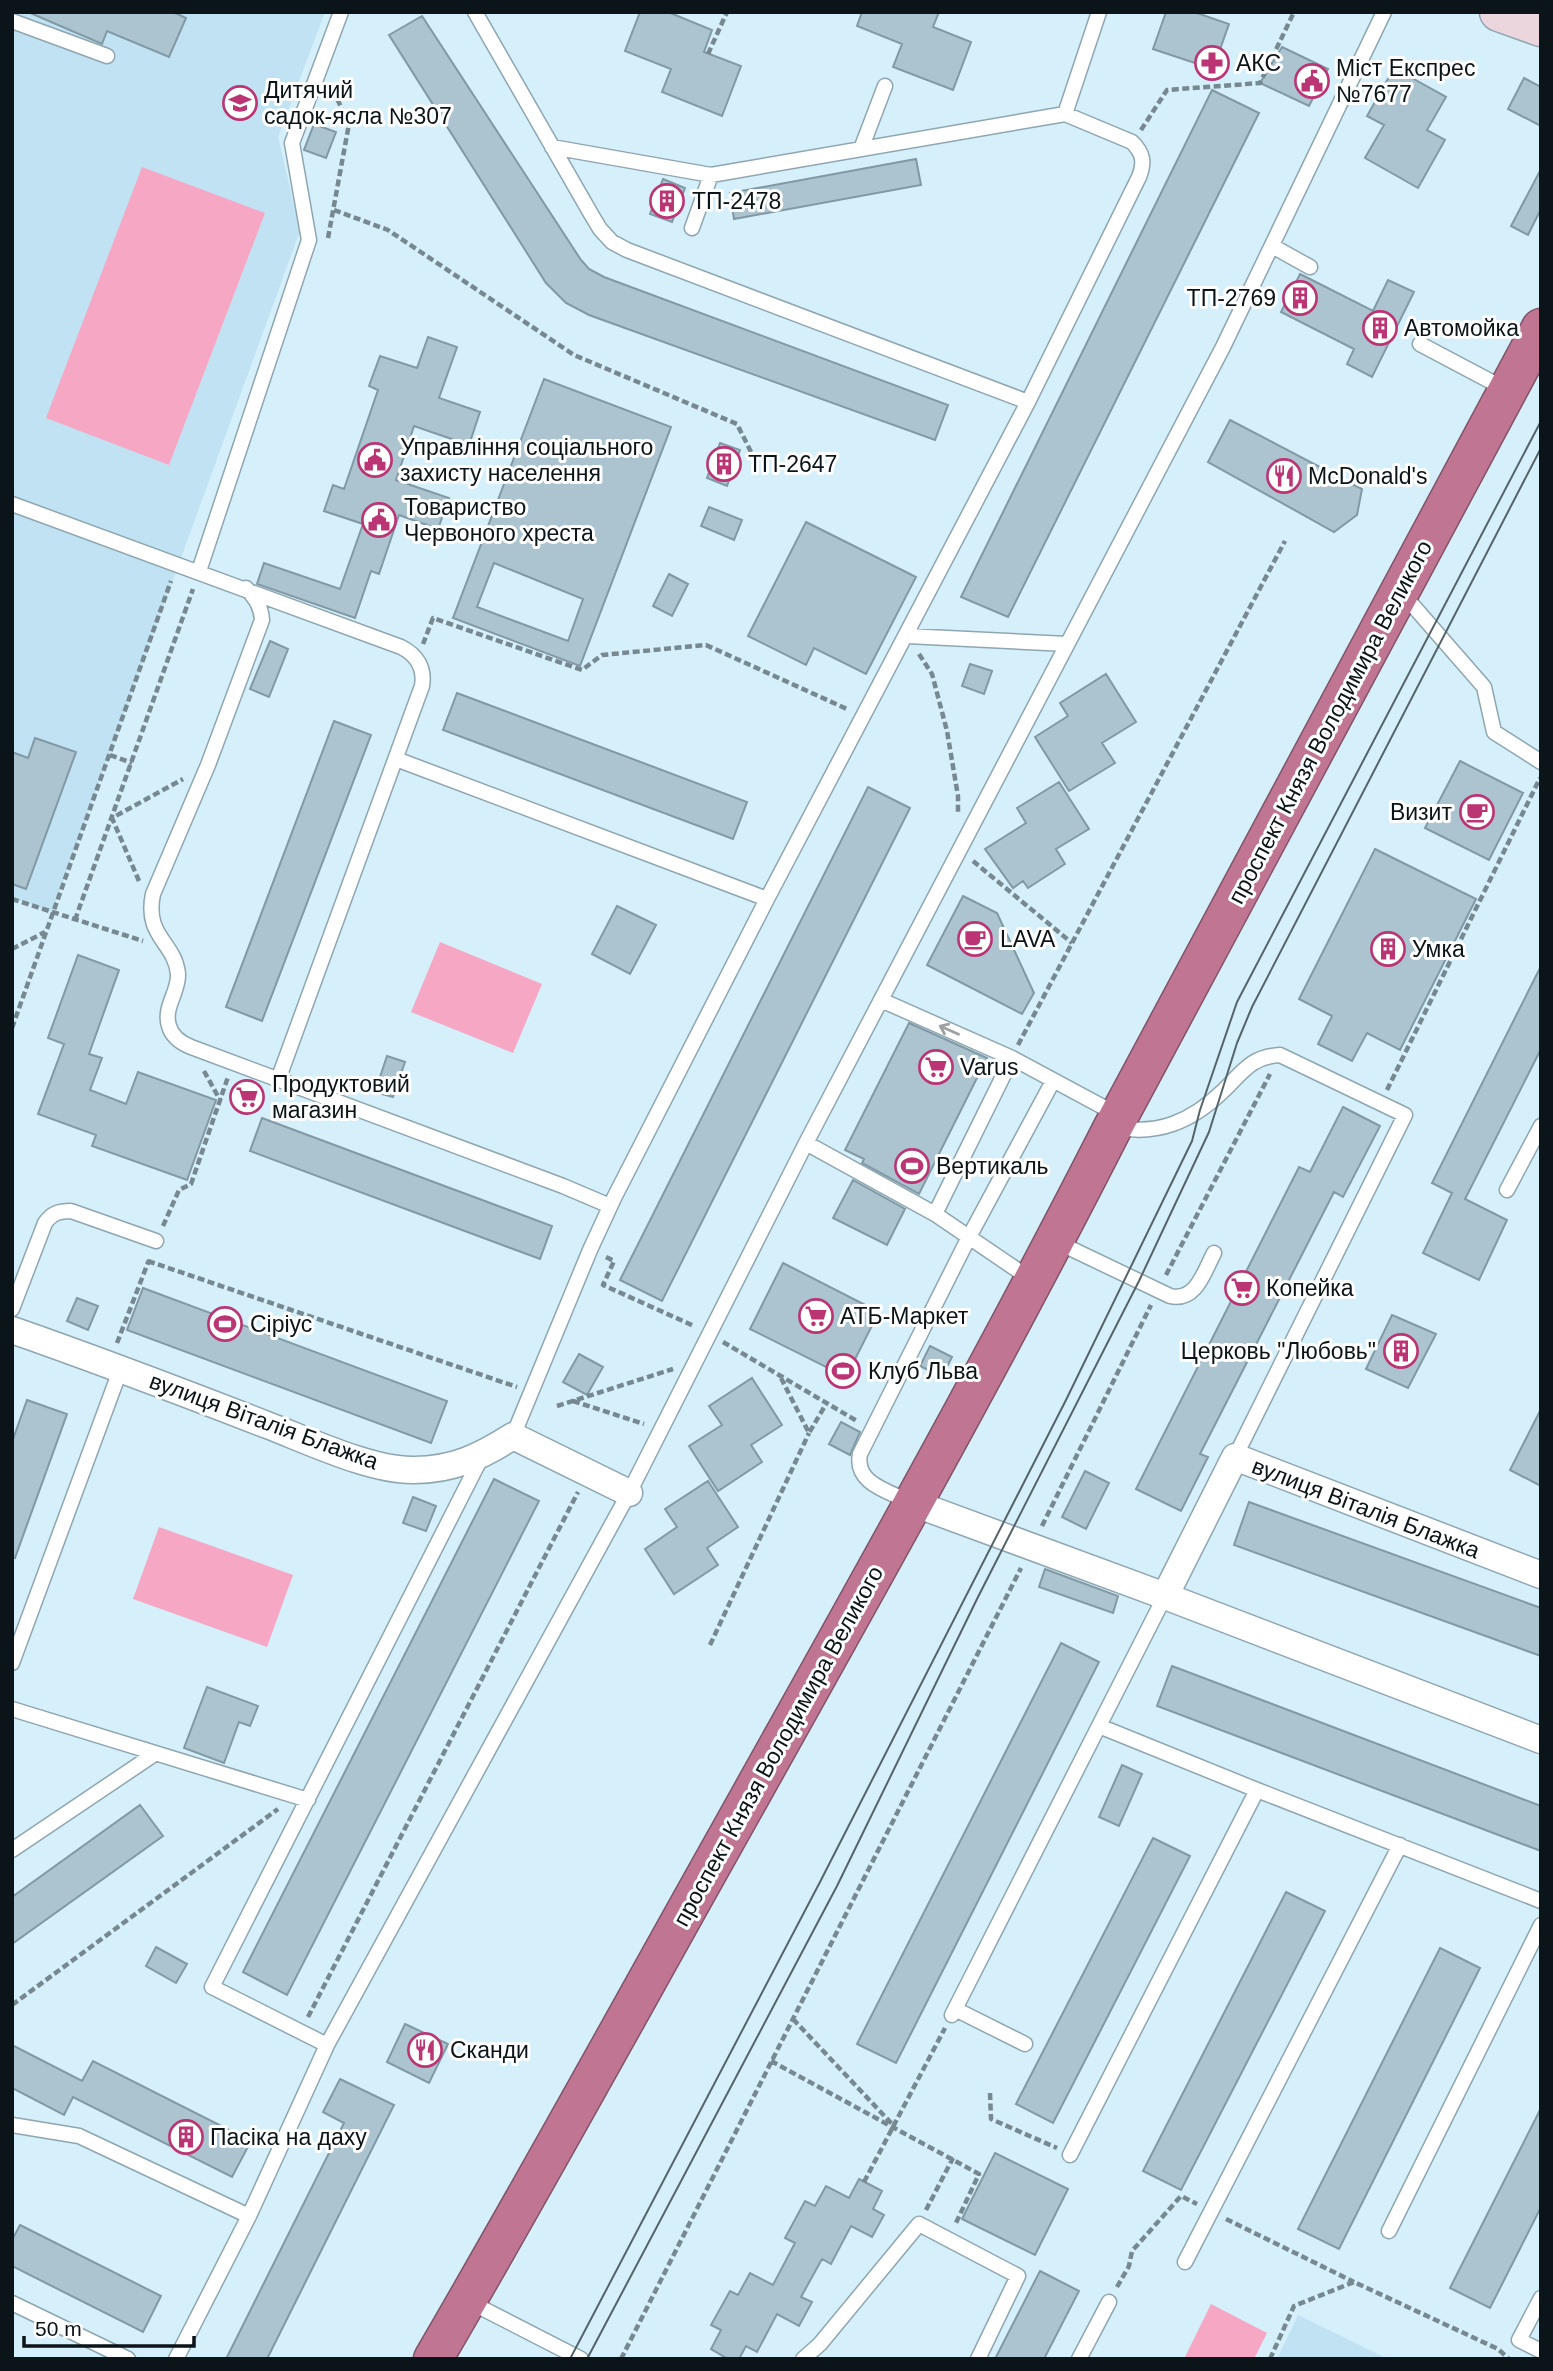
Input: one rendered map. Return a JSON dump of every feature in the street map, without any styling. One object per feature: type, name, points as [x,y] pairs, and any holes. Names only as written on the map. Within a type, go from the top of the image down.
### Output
[{"type":"highway","name":"проспект Князя Володимира Великого","points":[[433,2359],[913,1503],[1541,328]]},
{"type":"street","points":[[1499,12],[1541,27]]},
{"type":"street","name":"вулиця Віталія Блажка","points":[[12,1329],[362,1461],[411,1471],[447,1467],[482,1456],[513,1436]]},
{"type":"street","points":[[513,1436],[629,1493]]},
{"type":"street","name":"вулиця Віталія Блажка","points":[[1165,1596],[1235,1457],[1541,1575]]},
{"type":"street","points":[[913,1503],[1541,1740]]},
{"type":"lane","points":[[199,571],[309,240],[292,143],[341,12]]},
{"type":"lane","points":[[475,12],[600,229],[612,242],[1028,402]]},
{"type":"lane","points":[[1065,114],[1100,12]]},
{"type":"lane","points":[[176,2359],[249,2216],[327,2045],[629,1493],[806,1143],[1223,347],[1384,12]]},
{"type":"lane","points":[[12,21],[107,56]]},
{"type":"lane","points":[[861,149],[885,86]]},
{"type":"lane","points":[[513,1436],[610,1206],[767,899],[1028,402],[1143,168],[1140,150],[1132,142],[1065,114],[711,175],[552,147]]},
{"type":"lane","points":[[692,228],[711,175]]},
{"type":"lane","points":[[1272,246],[1310,267]]},
{"type":"lane","points":[[1420,344],[1508,390]]},
{"type":"lane","points":[[12,504],[246,588],[401,647],[417,658],[423,677],[422,687],[278,1080]]},
{"type":"lane","points":[[246,588],[256,598],[262,620],[208,765],[153,894],[150,907],[152,920],[174,959],[178,972],[178,984],[167,1017],[173,1035],[189,1046],[610,1206]]},
{"type":"lane","points":[[1401,592],[1484,687],[1494,732],[1541,762]]},
{"type":"lane","points":[[907,636],[1067,643]]},
{"type":"lane","points":[[396,759],[767,899]]},
{"type":"lane","points":[[881,1000],[1012,1058],[1135,1131],[1152,1130],[1184,1120],[1220,1094],[1252,1062],[1264,1056],[1280,1055],[1405,1115],[1235,1457]]},
{"type":"lane","points":[[935,1214],[1012,1058]]},
{"type":"lane","points":[[913,1503],[869,1481],[860,1473],[860,1454],[969,1237],[1054,1081]]},
{"type":"lane","points":[[1507,1190],[1541,1126]]},
{"type":"lane","points":[[806,1143],[935,1214],[1033,1280]]},
{"type":"lane","points":[[12,1309],[45,1223],[61,1211],[71,1210],[156,1241]]},
{"type":"lane","points":[[1055,1241],[1158,1291],[1180,1298],[1188,1296],[1194,1290],[1214,1253]]},
{"type":"lane","points":[[12,1663],[115,1366]]},
{"type":"lane","points":[[327,2045],[212,1987],[302,1798],[482,1456]]},
{"type":"lane","points":[[1025,2044],[954,2012],[1165,1596]]},
{"type":"lane","points":[[12,1709],[302,1798]]},
{"type":"lane","points":[[1099,1726],[1541,1901]]},
{"type":"lane","points":[[12,1850],[156,1753]]},
{"type":"lane","points":[[1070,2155],[1257,1790]]},
{"type":"lane","points":[[1185,2262],[1399,1845]]},
{"type":"lane","points":[[1389,2231],[1541,1925]]},
{"type":"lane","points":[[12,2125],[79,2136],[249,2216]]},
{"type":"lane","points":[[803,2359],[820,2344],[919,2224],[1018,2276],[978,2359]]},
{"type":"lane","points":[[1541,2298],[1519,2340],[1541,2351]]},
{"type":"lane","points":[[467,2301],[581,2359]]},
{"type":"lane","points":[[1079,2359],[1109,2302]]},
{"type":"lane","points":[[12,2303],[128,2359]]},
{"type":"path","points":[[708,54],[727,12]]},
{"type":"path","points":[[1132,142],[1167,90],[1260,83],[1294,12]]},
{"type":"path","points":[[334,210],[388,230],[574,355],[737,424],[755,460]]},
{"type":"path","points":[[1012,1058],[1285,541]]},
{"type":"path","points":[[12,1028],[177,563]]},
{"type":"path","points":[[75,920],[199,571]]},
{"type":"path","points":[[417,658],[433,618],[582,670],[603,655],[706,645],[864,717]]},
{"type":"path","points":[[907,636],[932,674],[947,731],[958,796],[959,850],[1072,943]]},
{"type":"path","points":[[110,755],[132,763]]},
{"type":"path","points":[[112,818],[208,765]]},
{"type":"path","points":[[1380,1104],[1541,777]]},
{"type":"path","points":[[112,818],[150,907]]},
{"type":"path","points":[[12,899],[167,949]]},
{"type":"path","points":[[12,949],[46,931]]},
{"type":"path","points":[[621,2359],[1158,1291],[1280,1055]]},
{"type":"path","points":[[115,1366],[148,1261],[179,1190],[191,1185],[233,1063]]},
{"type":"path","points":[[590,1250],[614,1261],[603,1285],[682,1320]]},
{"type":"path","points":[[148,1261],[531,1392]]},
{"type":"path","points":[[709,1334],[872,1430]]},
{"type":"path","points":[[557,1406],[695,1362]]},
{"type":"path","points":[[780,1376],[809,1433]]},
{"type":"path","points":[[572,1401],[661,1430]]},
{"type":"path","points":[[710,1644],[809,1433],[827,1404]]},
{"type":"path","points":[[301,2032],[587,1473]]},
{"type":"path","points":[[12,2005],[302,1798]]},
{"type":"path","points":[[864,2182],[954,2012]]},
{"type":"path","points":[[793,2019],[895,2127]]},
{"type":"path","points":[[772,2061],[979,2174],[948,2240]]},
{"type":"path","points":[[990,2093],[991,2119],[1070,2155]]},
{"type":"path","points":[[919,2224],[953,2158]]},
{"type":"path","points":[[1269,2359],[1294,2306],[1354,2282],[1498,2349],[1509,2359]]},
{"type":"shaded area","points":[[12,12],[325,12],[278,137],[300,231],[52,912],[12,898]]},
{"type":"shaded area","points":[[142,167],[265,213],[169,465],[46,418]]},
{"type":"shaded area","points":[[440,942],[542,984],[513,1053],[411,1012]]},
{"type":"shaded area","points":[[159,1527],[293,1575],[267,1647],[133,1599]]},
{"type":"shaded area","points":[[1211,2304],[1267,2333],[1254,2359],[1184,2359]]},
{"type":"shaded area","points":[[1298,2315],[1388,2359],[1277,2359]]},
{"type":"building","points":[[28,12],[173,12],[186,18],[169,57],[107,31],[102,44]]},
{"type":"building","points":[[640,12],[668,12],[712,30],[704,52],[741,66],[722,116],[662,92],[671,69],[625,51]]},
{"type":"building","points":[[862,12],[939,12],[933,27],[971,42],[953,90],[893,67],[902,44],[857,26]]},
{"type":"building","points":[[1166,12],[1194,12],[1229,24],[1213,69],[1153,49]]},
{"type":"building","points":[[422,16],[589,269],[604,277],[948,405],[935,440],[589,315],[566,303],[546,283],[389,35]]},
{"type":"building","points":[[1282,47],[1328,69],[1309,106],[1260,83]]},
{"type":"building","points":[[1394,68],[1446,97],[1427,130],[1445,140],[1418,188],[1365,158],[1384,125],[1367,116]]},
{"type":"building","points":[[1524,78],[1541,87],[1541,126],[1508,109]]},
{"type":"building","points":[[1212,90],[1259,113],[1008,617],[961,597]]},
{"type":"building","points":[[314,124],[336,132],[326,158],[304,150]]},
{"type":"building","points":[[916,159],[921,185],[734,219],[730,193]]},
{"type":"building","points":[[1541,169],[1541,209],[1528,235],[1511,226]]},
{"type":"building","name":"ТП-2478","points":[[663,179],[685,188],[672,222],[650,214]]},
{"type":"building","points":[[1300,274],[1373,311],[1388,280],[1414,292],[1372,377],[1347,364],[1354,349],[1281,312]]},
{"type":"building","points":[[428,337],[457,347],[439,398],[480,412],[469,445],[414,426],[396,480],[449,498],[438,529],[399,515],[379,574],[371,571],[355,618],[257,584],[264,563],[340,589],[363,524],[324,511],[333,485],[344,489],[378,390],[369,386],[380,356],[417,368]]},
{"type":"building","points":[[544,379],[671,427],[580,666],[453,618]],"holes":[[[494,563],[583,599],[568,641],[477,607]]]},
{"type":"building","name":"McDonald's","points":[[1230,420],[1362,489],[1357,515],[1334,532],[1208,462]]},
{"type":"building","name":"ТП-2647","points":[[720,443],[740,450],[727,486],[707,478]]},
{"type":"building","points":[[709,507],[742,520],[734,540],[701,526]]},
{"type":"building","points":[[806,522],[916,577],[866,674],[814,648],[806,665],[748,636]]},
{"type":"building","points":[[669,574],[688,584],[672,616],[653,606]]},
{"type":"building","points":[[270,641],[288,649],[269,697],[250,689]]},
{"type":"building","points":[[970,664],[992,671],[984,694],[962,686]]},
{"type":"building","points":[[1106,674],[1136,722],[1102,743],[1115,763],[1069,791],[1035,737],[1068,716],[1060,703]]},
{"type":"building","points":[[457,693],[747,802],[733,839],[443,730]]},
{"type":"building","points":[[334,721],[371,735],[262,1021],[226,1007]]},
{"type":"building","points":[[35,738],[76,752],[26,889],[12,884],[12,752],[28,758]]},
{"type":"building","points":[[1460,761],[1523,793],[1489,860],[1425,828]]},
{"type":"building","points":[[1059,782],[1089,829],[1056,849],[1065,864],[1028,888],[1023,881],[1013,888],[985,849],[1026,823],[1017,808]]},
{"type":"building","points":[[868,787],[910,808],[662,1301],[620,1280]]},
{"type":"building","name":"Умка","points":[[1375,849],[1476,899],[1400,1050],[1367,1033],[1352,1061],[1318,1044],[1332,1016],[1299,999]]},
{"type":"building","name":"LAVA","points":[[963,896],[997,913],[1034,993],[1022,1014],[927,965]]},
{"type":"building","points":[[617,906],[656,925],[630,974],[592,954]]},
{"type":"building","points":[[78,955],[119,970],[89,1054],[102,1058],[90,1090],[126,1104],[138,1072],[216,1100],[187,1180],[92,1146],[96,1135],[38,1114],[64,1044],[48,1038]]},
{"type":"building","points":[[1541,966],[1541,1049],[1465,1199],[1507,1220],[1479,1280],[1423,1253],[1452,1193],[1432,1183]]},
{"type":"building","points":[[909,1023],[987,1058],[919,1194],[862,1163],[864,1159],[845,1150]]},
{"type":"building","points":[[387,1056],[405,1062],[393,1097],[375,1092]]},
{"type":"building","name":"Продуктовий магазин","points":[[240,1084],[262,1092],[254,1111],[233,1103]]},
{"type":"building","points":[[1343,1107],[1380,1126],[1343,1197],[1334,1192],[1200,1454],[1208,1457],[1181,1511],[1136,1489],[1299,1167],[1310,1172]]},
{"type":"building","points":[[262,1118],[552,1226],[540,1259],[250,1151]]},
{"type":"building","points":[[853,1180],[905,1209],[887,1245],[833,1218]]},
{"type":"building","name":"АТБ-Маркет","points":[[783,1263],[879,1312],[846,1377],[750,1329]]},
{"type":"building","points":[[143,1288],[447,1401],[431,1443],[127,1330]]},
{"type":"building","points":[[77,1298],[98,1306],[88,1330],[67,1321]]},
{"type":"building","name":"Церковь \"Любовь\"","points":[[1392,1315],[1436,1334],[1408,1388],[1366,1369]]},
{"type":"building","points":[[930,1346],[952,1357],[942,1377],[920,1366]]},
{"type":"building","points":[[579,1354],[603,1367],[587,1395],[563,1382]]},
{"type":"building","points":[[752,1378],[782,1425],[751,1445],[762,1462],[718,1491],[689,1446],[722,1425],[709,1406]]},
{"type":"building","points":[[27,1400],[67,1414],[15,1558],[12,1557],[12,1442]]},
{"type":"building","points":[[1541,1409],[1541,1486],[1510,1470]]},
{"type":"building","points":[[841,1422],[860,1432],[850,1455],[829,1444]]},
{"type":"building","points":[[1085,1471],[1109,1483],[1086,1529],[1062,1517]]},
{"type":"building","points":[[494,1479],[539,1501],[287,1995],[243,1972]]},
{"type":"building","points":[[708,1481],[738,1527],[707,1548],[718,1565],[674,1594],[645,1549],[677,1527],[665,1509]]},
{"type":"building","points":[[413,1497],[436,1506],[426,1531],[403,1523]]},
{"type":"building","points":[[1249,1502],[1541,1608],[1541,1656],[1234,1545]]},
{"type":"building","points":[[1045,1569],[1118,1596],[1113,1613],[1039,1587]]},
{"type":"building","points":[[1061,1643],[1099,1662],[896,2063],[857,2044]]},
{"type":"building","points":[[1172,1666],[1541,1806],[1541,1851],[1157,1706]]},
{"type":"building","points":[[207,1687],[258,1706],[250,1726],[239,1722],[224,1763],[184,1748]]},
{"type":"building","points":[[1122,1765],[1142,1774],[1119,1826],[1099,1817]]},
{"type":"building","points":[[140,1805],[163,1836],[12,1944],[12,1897]]},
{"type":"building","points":[[1153,1838],[1190,1856],[1053,2123],[1016,2104]]},
{"type":"building","points":[[1286,1892],[1325,1911],[1181,2190],[1143,2171]]},
{"type":"building","points":[[156,1947],[187,1964],[176,1983],[146,1966]]},
{"type":"building","points":[[1440,1948],[1480,1968],[1339,2249],[1298,2229]]},
{"type":"building","points":[[405,2024],[448,2044],[429,2083],[387,2062]]},
{"type":"building","points":[[12,2045],[82,2081],[93,2061],[251,2141],[232,2177],[73,2097],[64,2115],[12,2088]]},
{"type":"building","points":[[340,2079],[394,2105],[267,2359],[226,2359],[344,2123],[323,2112]]},
{"type":"building","points":[[1541,2108],[1541,2207],[1490,2308],[1450,2288]]},
{"type":"building","points":[[995,2153],[1068,2189],[1035,2255],[962,2219]]},
{"type":"building","points":[[859,2179],[882,2191],[873,2209],[884,2215],[872,2237],[851,2226],[831,2264],[822,2259],[801,2297],[812,2302],[799,2326],[777,2314],[757,2352],[746,2346],[739,2359],[728,2359],[711,2349],[721,2330],[711,2325],[730,2291],[738,2295],[750,2273],[773,2285],[795,2243],[785,2238],[805,2201],[815,2206],[826,2186],[849,2198]]},
{"type":"building","points":[[20,2225],[161,2296],[143,2332],[12,2266],[12,2240]]},
{"type":"building","points":[[1040,2271],[1079,2291],[1044,2359],[995,2359]]},
{"type":"tram line","points":[[570,2359],[820,1882],[1066,1400],[1192,1141],[1237,1002],[1541,421]]},
{"type":"tram line","points":[[587,2359],[837,1886],[978,1597],[1139,1281],[1209,1132],[1237,1043],[1252,1007],[1541,448]]},
{"type":"place","name":"АКС","points":[[1212,63]]},
{"type":"place","name":"Міст Експрес №7677","points":[[1312,81]]},
{"type":"place","name":"Дитячий садок-ясла №307","points":[[240,103]]},
{"type":"place","name":"ТП-2478","points":[[667,201]]},
{"type":"place","name":"ТП-2769","points":[[1300,298]]},
{"type":"place","name":"Автомойка","points":[[1380,328]]},
{"type":"place","name":"Управління соціального захисту населення","points":[[375,460]]},
{"type":"place","name":"ТП-2647","points":[[724,464]]},
{"type":"place","name":"McDonald's","points":[[1284,476]]},
{"type":"place","name":"Товариство Червоного хреста","points":[[379,520]]},
{"type":"place","name":"Визит","points":[[1477,812]]},
{"type":"place","name":"LAVA","points":[[975,939]]},
{"type":"place","name":"Умка","points":[[1388,949]]},
{"type":"place","name":"Varus","points":[[936,1067]]},
{"type":"place","name":"Продуктовий магазин","points":[[247,1097]]},
{"type":"place","name":"Вертикаль","points":[[912,1166]]},
{"type":"place","name":"Копейка","points":[[1242,1288]]},
{"type":"place","name":"АТБ-Маркет","points":[[816,1316]]},
{"type":"place","name":"Сіріус","points":[[225,1324]]},
{"type":"place","name":"Церковь \"Любовь\"","points":[[1401,1351]]},
{"type":"place","name":"Клуб Льва","points":[[843,1371]]},
{"type":"place","name":"Сканди","points":[[425,2050]]},
{"type":"place","name":"Пасіка на даху","points":[[186,2137]]}]
